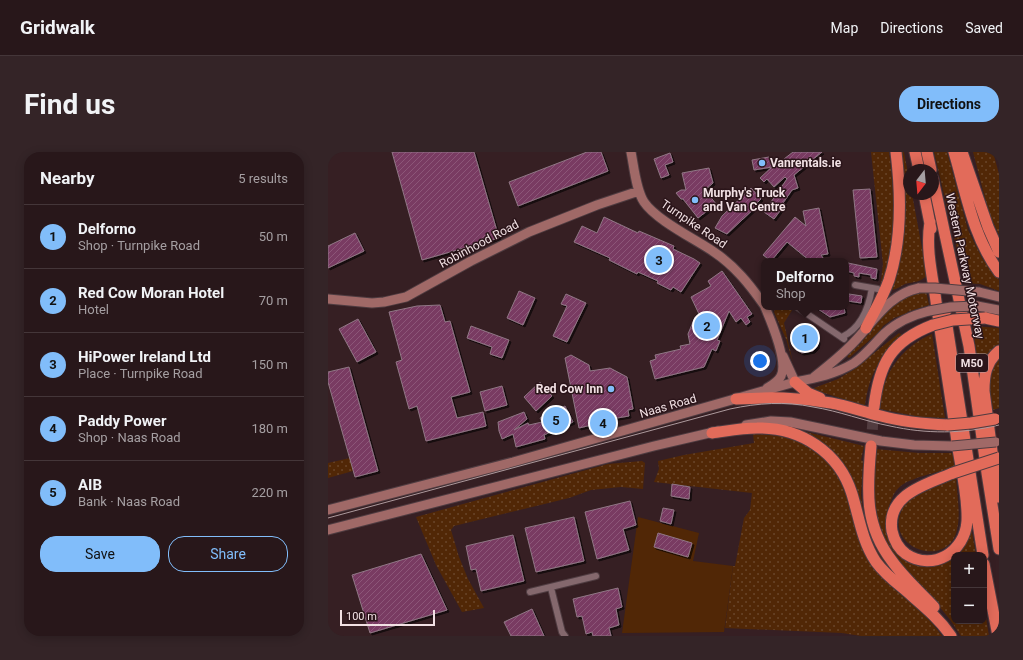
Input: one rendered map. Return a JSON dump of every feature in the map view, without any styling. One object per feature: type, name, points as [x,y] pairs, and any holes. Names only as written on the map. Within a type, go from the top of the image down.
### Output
[{"type":"highway","points":[[866,328],[882,298],[894,261],[899,214],[896,152]]},
{"type":"highway","points":[[915,152],[918,164]]},
{"type":"highway","points":[[927,152],[930,164]]},
{"type":"highway","points":[[954,152],[975,227],[987,253],[999,272]]},
{"type":"highway","points":[[962,152],[988,227],[999,252]]},
{"type":"highway","name":"Western Parkway Motorway","points":[[925,200],[983,552]]},
{"type":"highway","name":"Western Parkway Motorway","points":[[938,200],[969,346],[999,549]]},
{"type":"highway","points":[[930,222],[928,243],[942,348],[965,493],[967,522],[965,534],[959,544],[953,551],[942,559],[923,561],[905,553],[899,547],[894,538],[891,520],[897,503],[910,492],[953,472],[999,458]]},
{"type":"highway","points":[[874,407],[880,375],[892,352],[910,335],[933,325],[953,320],[985,318],[999,320]]},
{"type":"highway","points":[[999,351],[988,363],[984,378],[984,391],[999,510]]},
{"type":"highway","points":[[796,382],[808,393],[831,403]]},
{"type":"highway","points":[[736,399],[780,397],[831,403],[895,419],[932,424],[948,425],[971,423],[997,418]]},
{"type":"highway","points":[[712,433],[758,428],[779,430],[802,436],[822,449],[839,467],[847,481],[866,543],[875,560],[887,576],[930,612],[945,627],[951,636]]},
{"type":"highway","points":[[871,446],[868,498],[871,518],[879,539],[892,562],[945,620],[956,636]]},
{"type":"highway","points":[[987,579],[998,636]]},
{"type":"main road","name":"Turnpike Road","points":[[631,152],[639,191],[644,202],[653,212],[719,256],[748,282],[761,302]]},
{"type":"main road","name":"Robinhood Road","points":[[328,299],[372,303],[406,297],[471,261],[529,232],[598,204],[639,191]]},
{"type":"main road","points":[[789,367],[801,377],[811,379],[845,351],[893,300],[907,292],[919,288],[979,292],[999,297]]},
{"type":"main road","name":"Naas Road","points":[[328,510],[513,462],[796,382],[831,374],[865,355],[885,333],[895,325],[906,319],[929,311],[952,307],[977,306],[999,310]]},
{"type":"main road","name":"Turnpike Road","points":[[766,310],[781,353]]},
{"type":"main road","points":[[781,353],[796,382]]},
{"type":"main road","points":[[754,395],[775,384],[781,376],[781,353]]},
{"type":"main road","points":[[328,530],[654,446],[760,422],[779,421],[800,424],[881,441],[914,445],[952,446],[998,442]]},
{"type":"street","points":[[801,310],[843,338],[850,333],[868,307],[875,288],[855,285]]},
{"type":"street","points":[[530,592],[596,576]]},
{"type":"street","points":[[551,588],[562,632],[565,636]]},
{"type":"shaded area","points":[[871,152],[889,152],[893,185],[892,239],[886,273],[880,288],[883,264]]},
{"type":"shaded area","points":[[899,152],[904,152],[906,164],[903,164],[903,200],[913,200],[927,275],[920,280],[905,284],[892,290]]},
{"type":"shaded area","points":[[934,152],[947,152],[968,230],[982,258],[999,280],[999,291],[980,284],[965,283],[939,173],[939,164],[937,164]]},
{"type":"shaded area","points":[[973,152],[993,152],[999,174],[999,235],[989,213]]},
{"type":"shaded area","points":[[926,291],[929,305],[894,318],[883,326],[879,332],[849,358],[847,356],[860,344],[893,304],[914,293]]},
{"type":"shaded area","points":[[775,310],[792,310],[784,323],[793,363],[786,339],[774,312]]},
{"type":"shaded area","points":[[973,326],[999,328],[999,344],[987,355],[982,367],[980,381],[981,397],[977,372],[978,366]]},
{"type":"shaded area","points":[[899,333],[902,335],[887,350],[876,367],[869,386],[865,406],[815,390],[814,388],[838,379],[853,370]]},
{"type":"shaded area","points":[[932,334],[945,418],[920,417],[880,409],[884,384],[895,364],[911,347]]},
{"type":"shaded area","points":[[999,356],[999,408],[993,410],[990,382],[992,370]]},
{"type":"shaded area","points":[[786,427],[864,446],[861,460],[863,461],[861,495],[863,511],[873,544],[884,561],[898,578],[880,563],[837,459]]},
{"type":"shaded area","points":[[753,434],[788,438],[815,450],[826,460],[835,472],[843,487],[857,533],[868,560],[878,574],[925,615],[942,636],[861,636],[842,633],[725,628],[733,566],[735,566],[744,518],[750,510],[752,493],[654,482],[659,469],[658,461],[754,443]]},
{"type":"shaded area","points":[[875,449],[919,453],[955,453],[957,467],[928,474],[913,479],[902,485],[894,493],[887,512],[886,520],[887,534],[890,540],[894,547],[906,560],[951,556],[951,621],[926,590],[903,568],[888,549],[873,508]]},
{"type":"shaded area","points":[[350,458],[353,471],[328,478],[328,463]]},
{"type":"shaded area","points":[[642,461],[645,463],[643,489],[621,487],[591,490],[569,498],[454,526],[451,530],[459,557],[468,579],[484,608],[462,612],[436,565],[416,517],[608,464]]},
{"type":"shaded area","points":[[956,478],[959,515],[955,536],[948,545],[939,550],[928,551],[918,549],[908,543],[902,535],[899,524],[901,512],[909,498],[923,489]]},
{"type":"shaded area","points":[[638,517],[699,533],[693,561],[733,566],[724,632],[622,633]]},
{"type":"shaded area","points":[[971,527],[975,552],[957,552]]},
{"type":"shaded area","points":[[953,624],[987,624],[989,636],[961,636]]},
{"type":"building","points":[[392,152],[474,152],[499,238],[422,260]]},
{"type":"building","points":[[587,152],[601,152],[608,171],[518,206],[509,182]]},
{"type":"building","points":[[793,152],[822,152],[794,175],[798,188],[792,190],[783,203],[785,204],[774,219],[764,212],[787,179],[785,177],[774,187],[767,179],[764,182],[760,178],[773,166],[786,162],[784,159]]},
{"type":"building","points":[[670,153],[673,162],[665,165],[669,175],[661,178],[654,159]]},
{"type":"building","name":"Vanrentals.ie","points":[[769,157],[772,167],[754,170],[752,160]]},
{"type":"building","name":"Murphy's Truck and Van Centre","points":[[709,168],[713,183],[705,190],[716,204],[698,218],[683,199],[681,199],[676,193],[681,190],[686,190],[682,173]]},
{"type":"building","points":[[751,188],[761,199],[756,204],[758,205],[727,234],[715,228],[722,216]]},
{"type":"building","points":[[870,189],[877,257],[860,258],[853,190]]},
{"type":"building","points":[[819,208],[828,254],[821,255],[823,258],[806,258],[787,242],[774,258],[767,258],[763,255],[795,217],[806,226],[803,211]]},
{"type":"building","points":[[604,217],[638,233],[639,231],[674,246],[673,249],[700,263],[681,292],[673,287],[671,290],[657,283],[658,281],[638,272],[637,274],[609,260],[610,258],[574,242],[582,226],[597,233]]},
{"type":"building","points":[[355,233],[364,251],[328,268],[328,246]]},
{"type":"building","points":[[849,263],[877,269],[876,279],[871,278],[871,275],[859,273],[859,277],[854,276],[854,273],[849,272]]},
{"type":"building","points":[[722,271],[752,314],[747,317],[750,322],[746,325],[741,318],[736,322],[729,311],[717,340],[720,341],[716,351],[712,349],[704,367],[655,379],[650,361],[656,359],[655,355],[681,349],[680,346],[690,344],[688,334],[695,317],[699,314],[691,297],[711,286],[708,281]]},
{"type":"building","points":[[519,291],[535,298],[523,325],[507,318]]},
{"type":"building","points":[[566,294],[586,303],[567,342],[553,336],[567,306],[561,304]]},
{"type":"building","points":[[849,294],[862,296],[861,303],[849,301]]},
{"type":"building","points":[[440,305],[445,322],[450,321],[470,392],[451,397],[457,418],[483,412],[486,426],[426,441],[417,406],[409,409],[396,362],[402,360],[389,312],[417,306]]},
{"type":"building","points":[[820,310],[844,310],[845,313],[830,317]]},
{"type":"building","points":[[358,319],[376,352],[357,362],[339,329]]},
{"type":"building","points":[[471,326],[509,340],[502,358],[490,354],[492,347],[467,338]]},
{"type":"building","points":[[809,327],[816,332],[818,342],[817,347],[813,351],[802,353],[796,350],[791,334],[793,331]]},
{"type":"building","points":[[571,355],[589,365],[590,371],[610,368],[627,377],[633,409],[628,410],[629,416],[605,420],[600,423],[579,428],[565,358]]},
{"type":"building","points":[[349,367],[378,471],[355,477],[328,382],[328,372]]},
{"type":"building","points":[[540,382],[552,396],[536,411],[524,397]]},
{"type":"building","points":[[502,386],[507,405],[485,411],[480,392]]},
{"type":"building","points":[[565,406],[573,422],[544,435],[545,439],[516,447],[513,434],[502,439],[498,422],[524,412],[527,419],[514,430],[528,423],[529,425],[542,422],[540,418]]},
{"type":"building","points":[[672,484],[690,487],[689,499],[671,496]]},
{"type":"building","points":[[630,501],[636,525],[623,529],[629,550],[597,559],[585,512]]},
{"type":"building","points":[[663,508],[674,510],[671,524],[660,521]]},
{"type":"building","points":[[574,517],[584,561],[536,572],[525,528]]},
{"type":"building","points":[[658,533],[692,543],[688,557],[654,547]]},
{"type":"building","points":[[513,535],[524,581],[481,591],[476,569],[471,570],[466,546]]},
{"type":"building","points":[[421,554],[447,610],[370,633],[352,575]]},
{"type":"building","points":[[618,588],[622,607],[616,609],[619,625],[609,628],[611,636],[593,636],[592,632],[586,634],[582,616],[577,617],[573,599]]},
{"type":"building","points":[[532,609],[544,636],[511,636],[504,622]]},
{"type":"tunnel","points":[[871,446],[874,407]]},
{"type":"tram line","points":[[328,518],[730,409],[751,405],[782,403],[803,405],[904,429],[931,432],[972,430],[999,425]]},
{"type":"place","name":"Vanrentals.ie","points":[[762,163]]},
{"type":"place","name":"Murphy's Truck and Van Centre","points":[[695,200]]},
{"type":"place","name":"HiPower Ireland Ltd","points":[[659,260]]},
{"type":"place","name":"Red Cow Moran Hotel","points":[[707,326]]},
{"type":"place","name":"Delforno","points":[[805,338]]},
{"type":"place","name":"Red Cow Inn","points":[[611,389]]},
{"type":"place","name":"AIB","points":[[556,420]]},
{"type":"place","name":"Paddy Power","points":[[603,423]]}]
